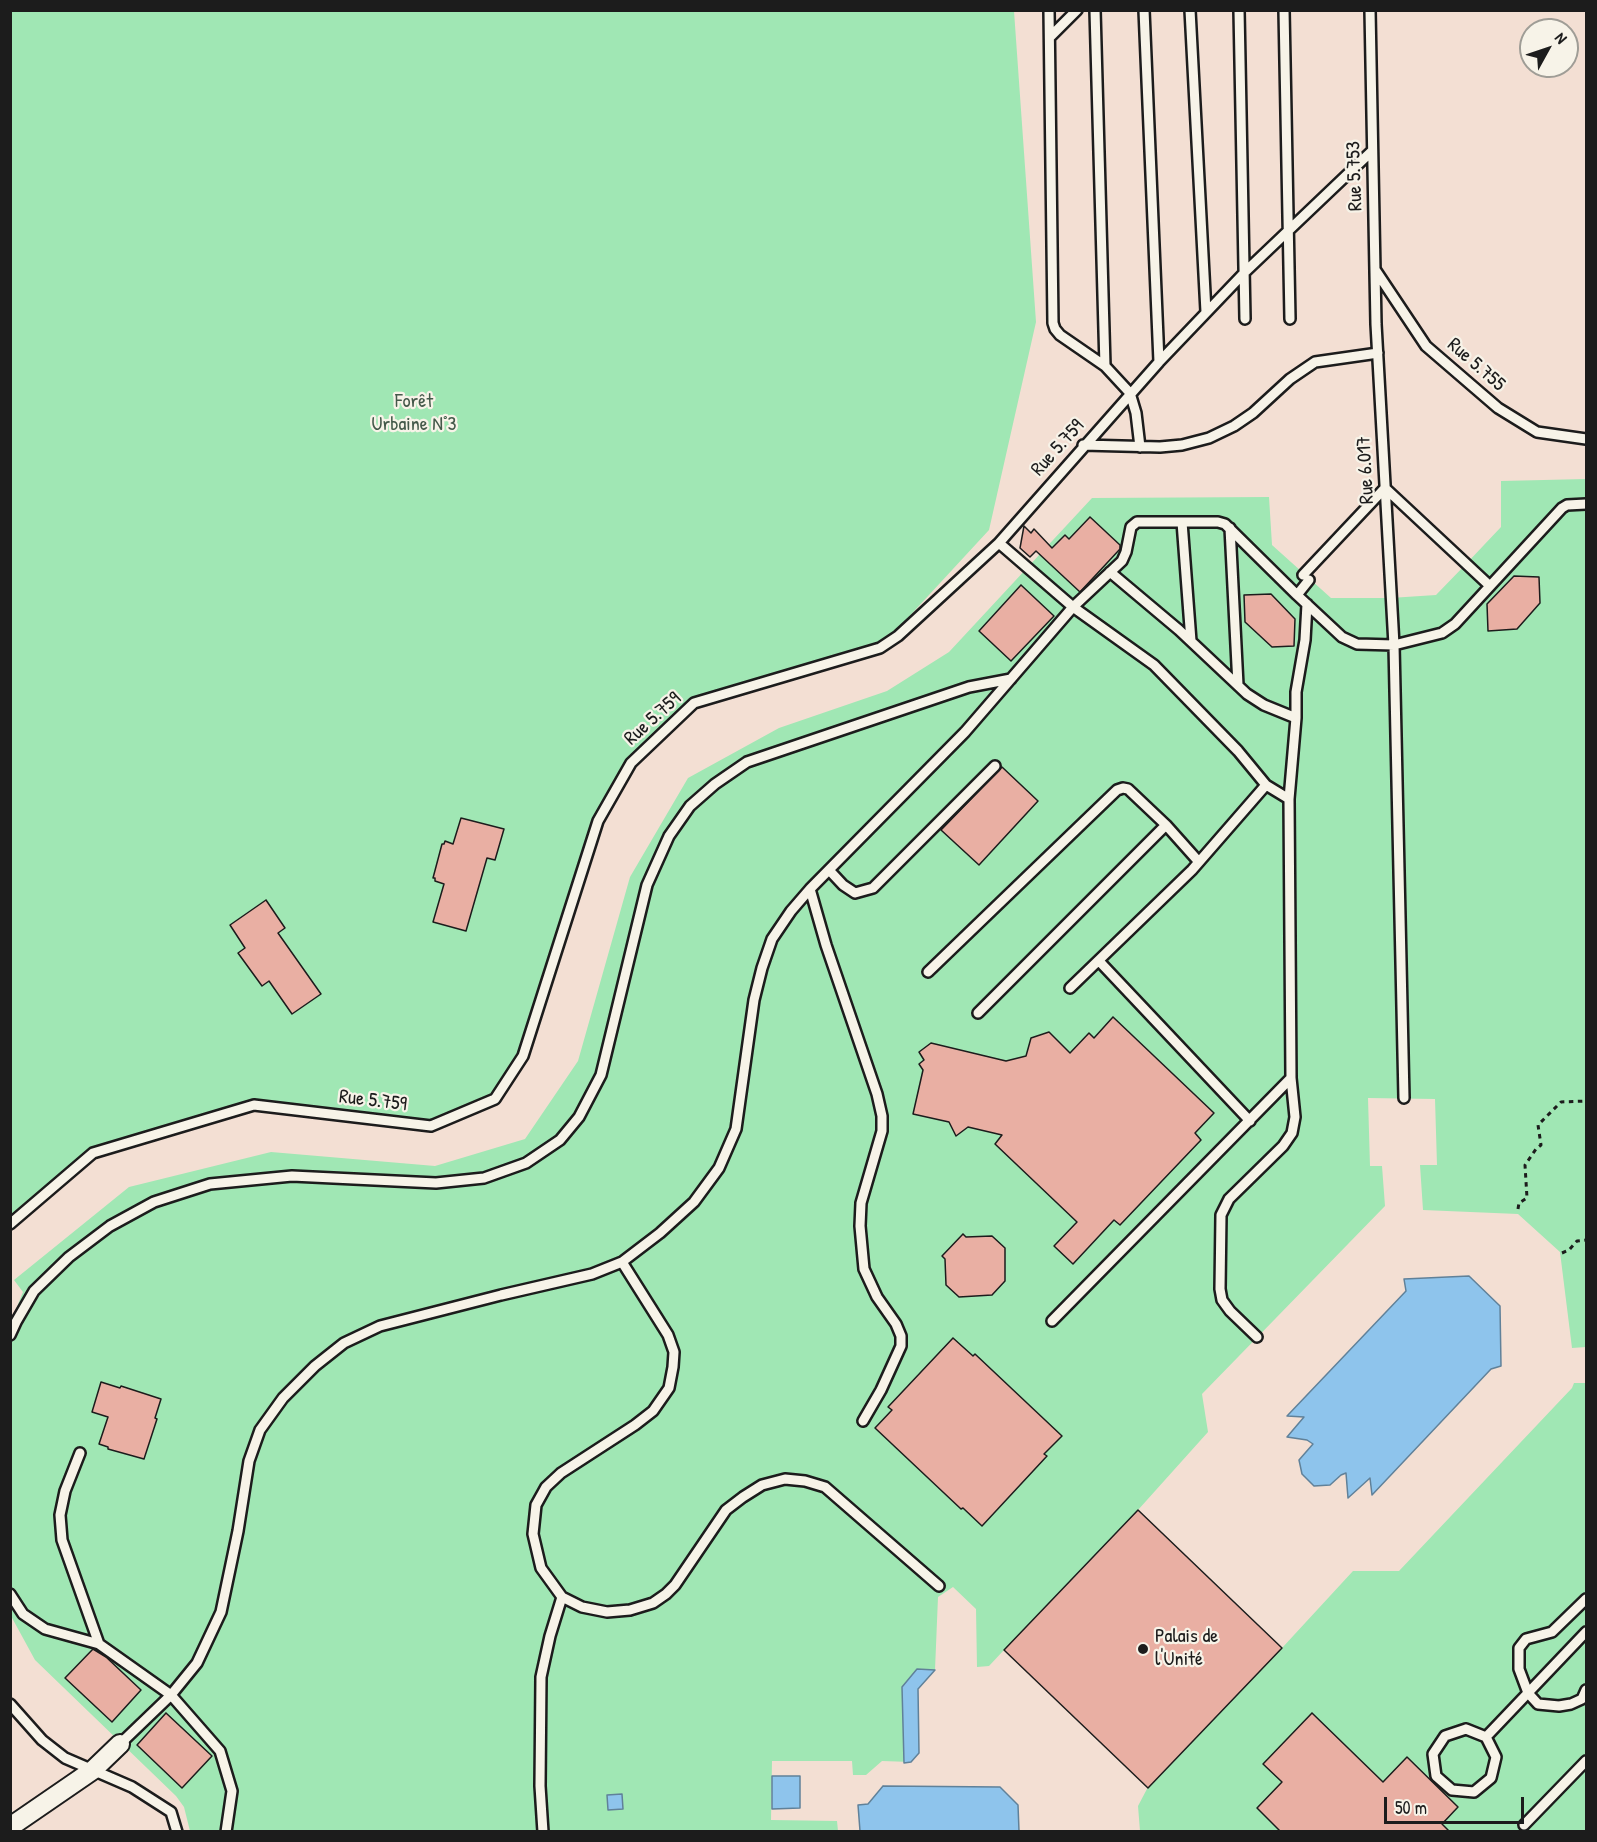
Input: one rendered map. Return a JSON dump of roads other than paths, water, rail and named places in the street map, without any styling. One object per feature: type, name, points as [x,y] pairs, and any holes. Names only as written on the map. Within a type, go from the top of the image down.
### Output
[{"type":"street","points":[[10,1827],[93,1770],[120,1744]]},
{"type":"lane","points":[[1049,10],[1052,316],[1055,329],[1060,335],[1105,366],[1130,393],[1136,413],[1140,447]]},
{"type":"lane","points":[[1050,38],[1077,10]]},
{"type":"lane","points":[[1095,10],[1105,366]]},
{"type":"lane","points":[[1144,10],[1159,362]]},
{"type":"lane","points":[[1190,10],[1206,312]]},
{"type":"lane","points":[[1239,10],[1246,270],[1245,319]]},
{"type":"lane","points":[[1284,10],[1290,319]]},
{"type":"lane","name":"Rue 5.753","points":[[1370,10],[1377,341]]},
{"type":"lane","name":"Rue 5.759","points":[[10,1224],[93,1153],[254,1105],[431,1126],[495,1099],[523,1056],[598,821],[631,763],[694,703],[880,648],[898,636],[999,543],[1083,445],[1206,312],[1246,270],[1372,151]]},
{"type":"lane","name":"Rue 5.755","points":[[1376,271],[1426,346],[1498,408],[1537,432],[1587,439]]},
{"type":"lane","name":"Rue 6.017","points":[[1377,341],[1394,645],[1404,1098]]},
{"type":"lane","points":[[1083,445],[1160,447],[1182,445],[1209,438],[1234,426],[1253,413],[1290,379],[1315,362],[1378,353]]},
{"type":"lane","points":[[1297,595],[1306,578],[1385,488],[1490,586]]},
{"type":"lane","points":[[120,1744],[171,1695],[197,1663],[221,1612],[238,1531],[249,1461],[260,1430],[283,1398],[315,1366],[344,1343],[380,1326],[592,1274],[622,1262],[660,1233],[694,1202],[719,1168],[736,1129],[754,1000],[772,939],[791,910],[810,889],[965,732],[1073,607],[1122,561],[1133,524],[1137,522],[1218,522],[1230,528],[1342,637],[1357,644],[1394,645],[1442,633],[1450,628],[1562,508],[1567,505],[1587,504]]},
{"type":"lane","points":[[1182,522],[1191,641]]},
{"type":"lane","points":[[1230,528],[1238,686]]},
{"type":"lane","points":[[999,543],[1073,607],[1154,665],[1238,751],[1266,785],[1289,799]]},
{"type":"lane","points":[[1110,572],[1191,641],[1238,686],[1264,705],[1296,718]]},
{"type":"lane","points":[[1257,1337],[1222,1300],[1220,1289],[1221,1215],[1229,1199],[1283,1146],[1292,1133],[1295,1117],[1291,1078],[1289,799],[1296,692],[1305,640],[1307,604]]},
{"type":"lane","points":[[10,1335],[34,1291],[69,1257],[110,1226],[154,1202],[210,1184],[292,1176],[436,1183],[484,1178],[526,1162],[560,1140],[579,1117],[601,1075],[647,885],[669,836],[690,806],[747,762],[969,687],[1011,679]]},
{"type":"lane","points":[[829,870],[843,885],[855,893],[873,888],[995,766]]},
{"type":"lane","points":[[1070,988],[1199,862],[1266,785]]},
{"type":"lane","points":[[928,972],[1117,790],[1128,789],[1166,825],[1199,862]]},
{"type":"lane","points":[[978,1013],[1166,825]]},
{"type":"lane","points":[[810,889],[826,945],[877,1094],[882,1116],[882,1131],[861,1203],[860,1226],[864,1269],[877,1297],[896,1324],[901,1336],[901,1346],[881,1390],[863,1421]]},
{"type":"lane","points":[[1100,961],[1250,1121]]},
{"type":"lane","points":[[1052,1321],[1291,1078]]},
{"type":"lane","points":[[622,1262],[669,1335],[674,1352],[673,1367],[669,1388],[653,1411],[561,1473],[546,1487],[536,1505],[533,1534],[542,1568],[562,1597],[582,1607],[607,1611],[630,1610],[653,1603],[675,1585],[726,1510],[762,1485],[785,1479],[805,1481],[825,1487],[939,1586]]},
{"type":"lane","points":[[80,1453],[65,1491],[60,1515],[62,1540],[99,1644]]},
{"type":"lane","points":[[10,1594],[23,1614],[45,1629],[99,1644],[171,1695],[220,1751],[232,1791],[225,1832]]},
{"type":"lane","points":[[543,1832],[540,1785],[541,1677],[562,1597]]},
{"type":"lane","points":[[1587,1599],[1552,1632],[1526,1640],[1519,1648],[1519,1669],[1528,1693],[1538,1704],[1559,1706],[1571,1704],[1582,1699],[1587,1690]]},
{"type":"lane","points":[[1486,1737],[1587,1632]]},
{"type":"lane","points":[[10,1704],[42,1740],[65,1758],[132,1787],[171,1812],[177,1832]]},
{"type":"lane","points":[[1466,1729],[1486,1737],[1496,1757],[1491,1778],[1483,1785],[1474,1791],[1452,1790],[1436,1776],[1433,1754],[1445,1736],[1466,1729]]},
{"type":"lane","points":[[1524,1825],[1587,1761]]},
{"type":"water","points":[[1469,1276],[1500,1306],[1501,1366],[1491,1369],[1372,1495],[1370,1478],[1348,1498],[1346,1473],[1330,1485],[1314,1486],[1302,1474],[1299,1460],[1313,1444],[1307,1440],[1287,1437],[1304,1417],[1287,1416],[1406,1291],[1404,1279]]},
{"type":"water","points":[[917,1669],[935,1670],[918,1689],[919,1753],[911,1762],[904,1763],[902,1687]]},
{"type":"water","points":[[772,1776],[800,1776],[800,1808],[772,1809]]},
{"type":"water","points":[[883,1786],[1000,1787],[1018,1805],[1019,1831],[860,1831],[858,1805],[868,1804]]},
{"type":"water","points":[[622,1794],[623,1809],[608,1810],[607,1795]]},
{"type":"place","name":"Palais de l'Unité","points":[[1143,1649]]},
{"type":"park label","name":"Forêt Urbaine N°3","points":[[414,414]]}]
